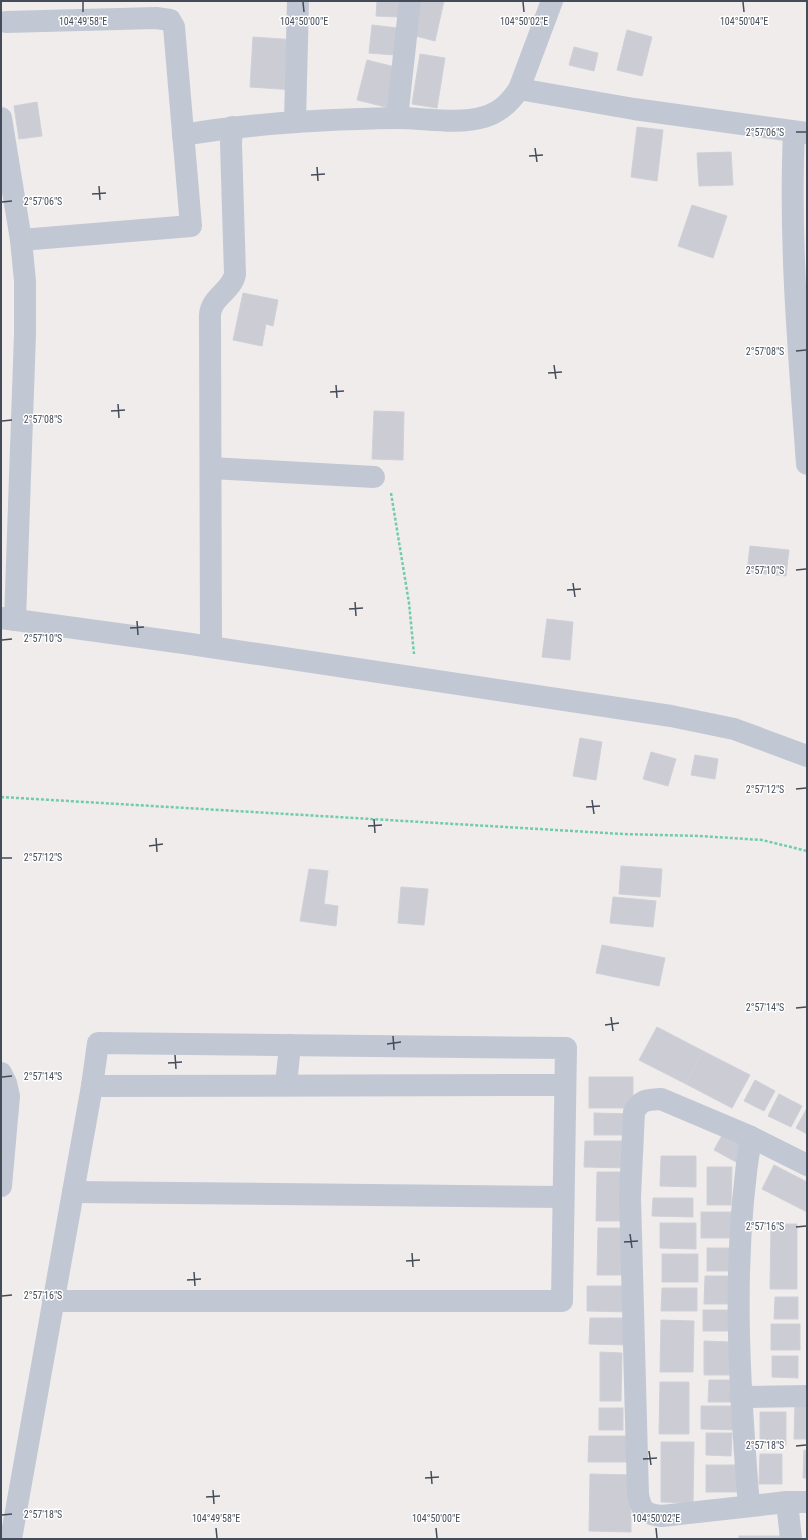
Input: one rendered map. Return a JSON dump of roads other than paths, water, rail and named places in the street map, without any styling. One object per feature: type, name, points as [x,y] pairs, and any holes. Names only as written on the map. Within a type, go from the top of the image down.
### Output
[{"type":"street","points":[[295,121],[298,1]]},
{"type":"street","points":[[397,118],[410,1]]},
{"type":"street","points":[[183,135],[232,127],[295,121],[397,118],[468,120],[484,117],[498,112],[511,101],[519,89],[552,1]]},
{"type":"street","points":[[6,22],[156,18],[170,20],[174,28],[191,226],[21,240]]},
{"type":"street","points":[[519,89],[634,109],[801,132],[792,174],[795,290],[807,464]]},
{"type":"street","points":[[1,118],[21,240],[25,281],[25,334],[8,619],[211,647],[703,722],[764,739],[807,756]]},
{"type":"street","points":[[211,647],[210,310],[214,301],[234,279],[235,274],[230,144],[232,127]]},
{"type":"street","points":[[211,468],[374,477]]},
{"type":"street","points":[[11,1539],[53,1301],[74,1192],[98,1043],[566,1048],[562,1197],[562,1301],[53,1301]]},
{"type":"street","points":[[286,1085],[290,1045]]},
{"type":"street","points":[[1,1073],[6,1083],[9,1096],[1,1186]]},
{"type":"street","points":[[92,1086],[565,1085]]},
{"type":"street","points":[[791,1539],[797,1502],[662,1516],[651,1515],[643,1511],[640,1504],[638,1495],[630,1197],[634,1112],[638,1104],[648,1100],[661,1099],[751,1137],[807,1165]]},
{"type":"street","points":[[749,1506],[740,1397],[741,1229],[746,1166],[751,1137]]},
{"type":"street","points":[[74,1192],[562,1197]]},
{"type":"street","points":[[740,1397],[807,1396]]}]
